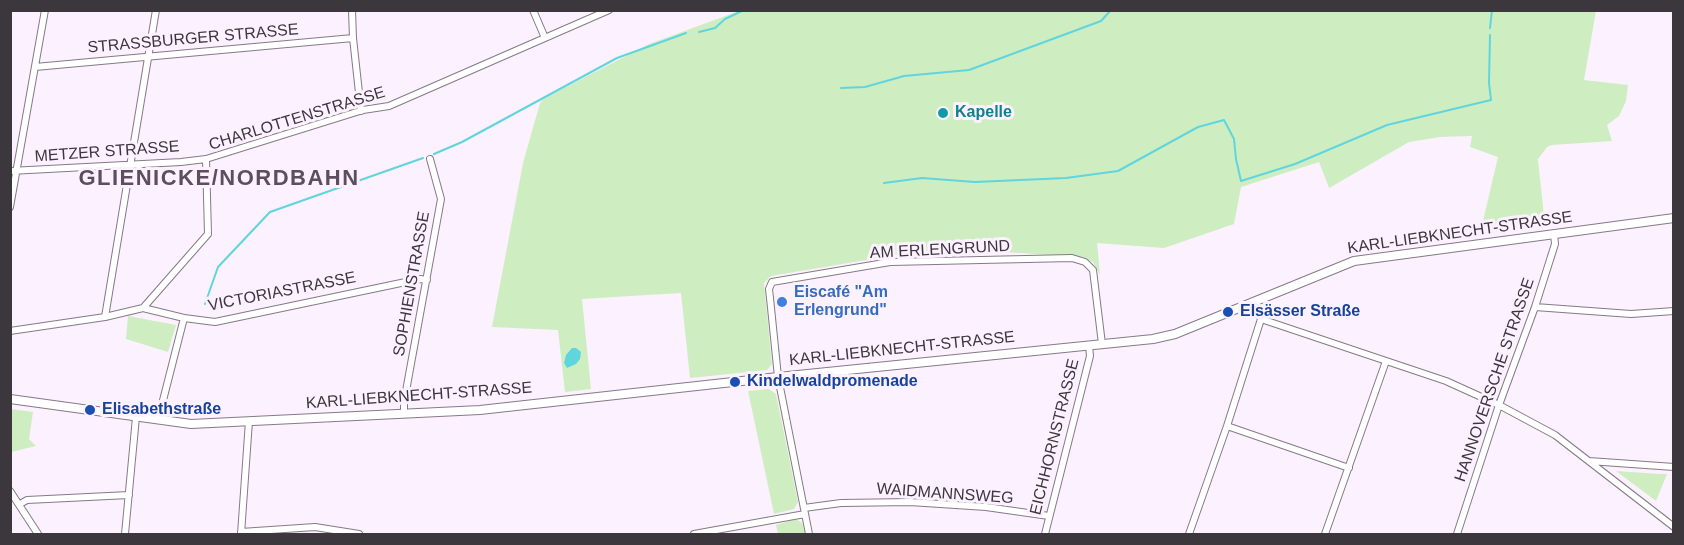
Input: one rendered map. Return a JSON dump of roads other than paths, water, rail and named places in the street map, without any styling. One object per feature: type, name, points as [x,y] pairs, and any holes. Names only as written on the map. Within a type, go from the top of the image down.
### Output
[{"type":"street","points":[[10,207],[13,171],[45,10]]},
{"type":"street","points":[[105,317],[156,10]]},
{"type":"street","points":[[352,10],[352,38],[361,111]]},
{"type":"street","points":[[533,10],[545,38]]},
{"type":"street","name":"CHARLOTTENSTRASSE","points":[[143,308],[208,234],[206,159],[361,111],[389,106],[609,10]]},
{"type":"street","name":"STRASSBURGER STRASSE","points":[[35,66],[352,38]]},
{"type":"street","name":"METZER STRASSE","points":[[13,171],[206,159]]},
{"type":"street","name":"SOPHIENSTRASSE","points":[[404,414],[404,402],[441,199],[430,159]]},
{"type":"street","name":"KARL-LIEBKNECHT-STRASSE","points":[[10,399],[191,424],[404,414],[480,410],[1089,346],[1164,337],[1354,261],[1674,218]]},
{"type":"street","name":"HANNOVERSCHE STRASSE","points":[[1457,534],[1499,405],[1536,307],[1555,244],[1554,234]]},
{"type":"street","name":"AM ERLENGRUND","points":[[778,377],[769,288],[772,282],[890,262],[1072,258],[1085,262],[1093,270],[1102,344]]},
{"type":"street","name":"VICTORIASTRASSE","points":[[143,308],[184,318],[215,322],[420,279],[427,280]]},
{"type":"street","points":[[1252,302],[1261,319],[1446,381],[1499,405],[1555,435],[1674,527]]},
{"type":"street","points":[[1536,307],[1631,314],[1674,311]]},
{"type":"street","points":[[10,331],[105,317],[143,308]]},
{"type":"street","points":[[159,420],[184,318]]},
{"type":"street","points":[[1189,534],[1261,319]]},
{"type":"street","name":"EICHHORNSTRASSE","points":[[1045,534],[1090,356],[1089,346]]},
{"type":"street","points":[[1325,534],[1386,361]]},
{"type":"street","points":[[778,377],[809,534]]},
{"type":"street","points":[[125,534],[136,417]]},
{"type":"street","points":[[249,421],[241,533],[315,527],[360,534]]},
{"type":"street","points":[[1227,426],[1348,468]]},
{"type":"street","points":[[1589,461],[1674,468]]},
{"type":"street","points":[[10,491],[38,534]]},
{"type":"street","points":[[20,504],[27,500],[129,495]]},
{"type":"street","name":"WAIDMANNSWEG","points":[[694,534],[841,503],[910,502],[986,507],[1049,516]]},
{"type":"water","points":[[572,348],[581,352],[580,359],[576,364],[567,368],[564,363],[566,355]]},
{"type":"waterway","points":[[699,32],[715,28],[725,19],[744,10]]},
{"type":"waterway","points":[[841,88],[865,87],[904,76],[969,70],[1101,21],[1111,10]]},
{"type":"waterway","points":[[1490,28],[1492,10]]},
{"type":"waterway","points":[[434,154],[462,142],[617,58],[686,33]]},
{"type":"waterway","points":[[884,183],[922,178],[975,182],[1066,178],[1118,171],[1198,127],[1224,120],[1234,139],[1241,181],[1295,164],[1387,125],[1491,100],[1490,35]]},
{"type":"waterway","points":[[205,304],[218,267],[270,212],[423,158]]},
{"type":"place","name":"Kapelle","points":[[943,113]]},
{"type":"place","name":"Eiscafé \"Am Erlengrund\"","points":[[782,302]]},
{"type":"place","name":"Elsässer Straße","points":[[1228,312]]},
{"type":"place","name":"Kindelwaldpromenade","points":[[735,382]]},
{"type":"place","name":"Elisabethstraße","points":[[90,410]]},
{"type":"district","name":"GLIENICKE/NORDBAHN","points":[[219,179]]}]
